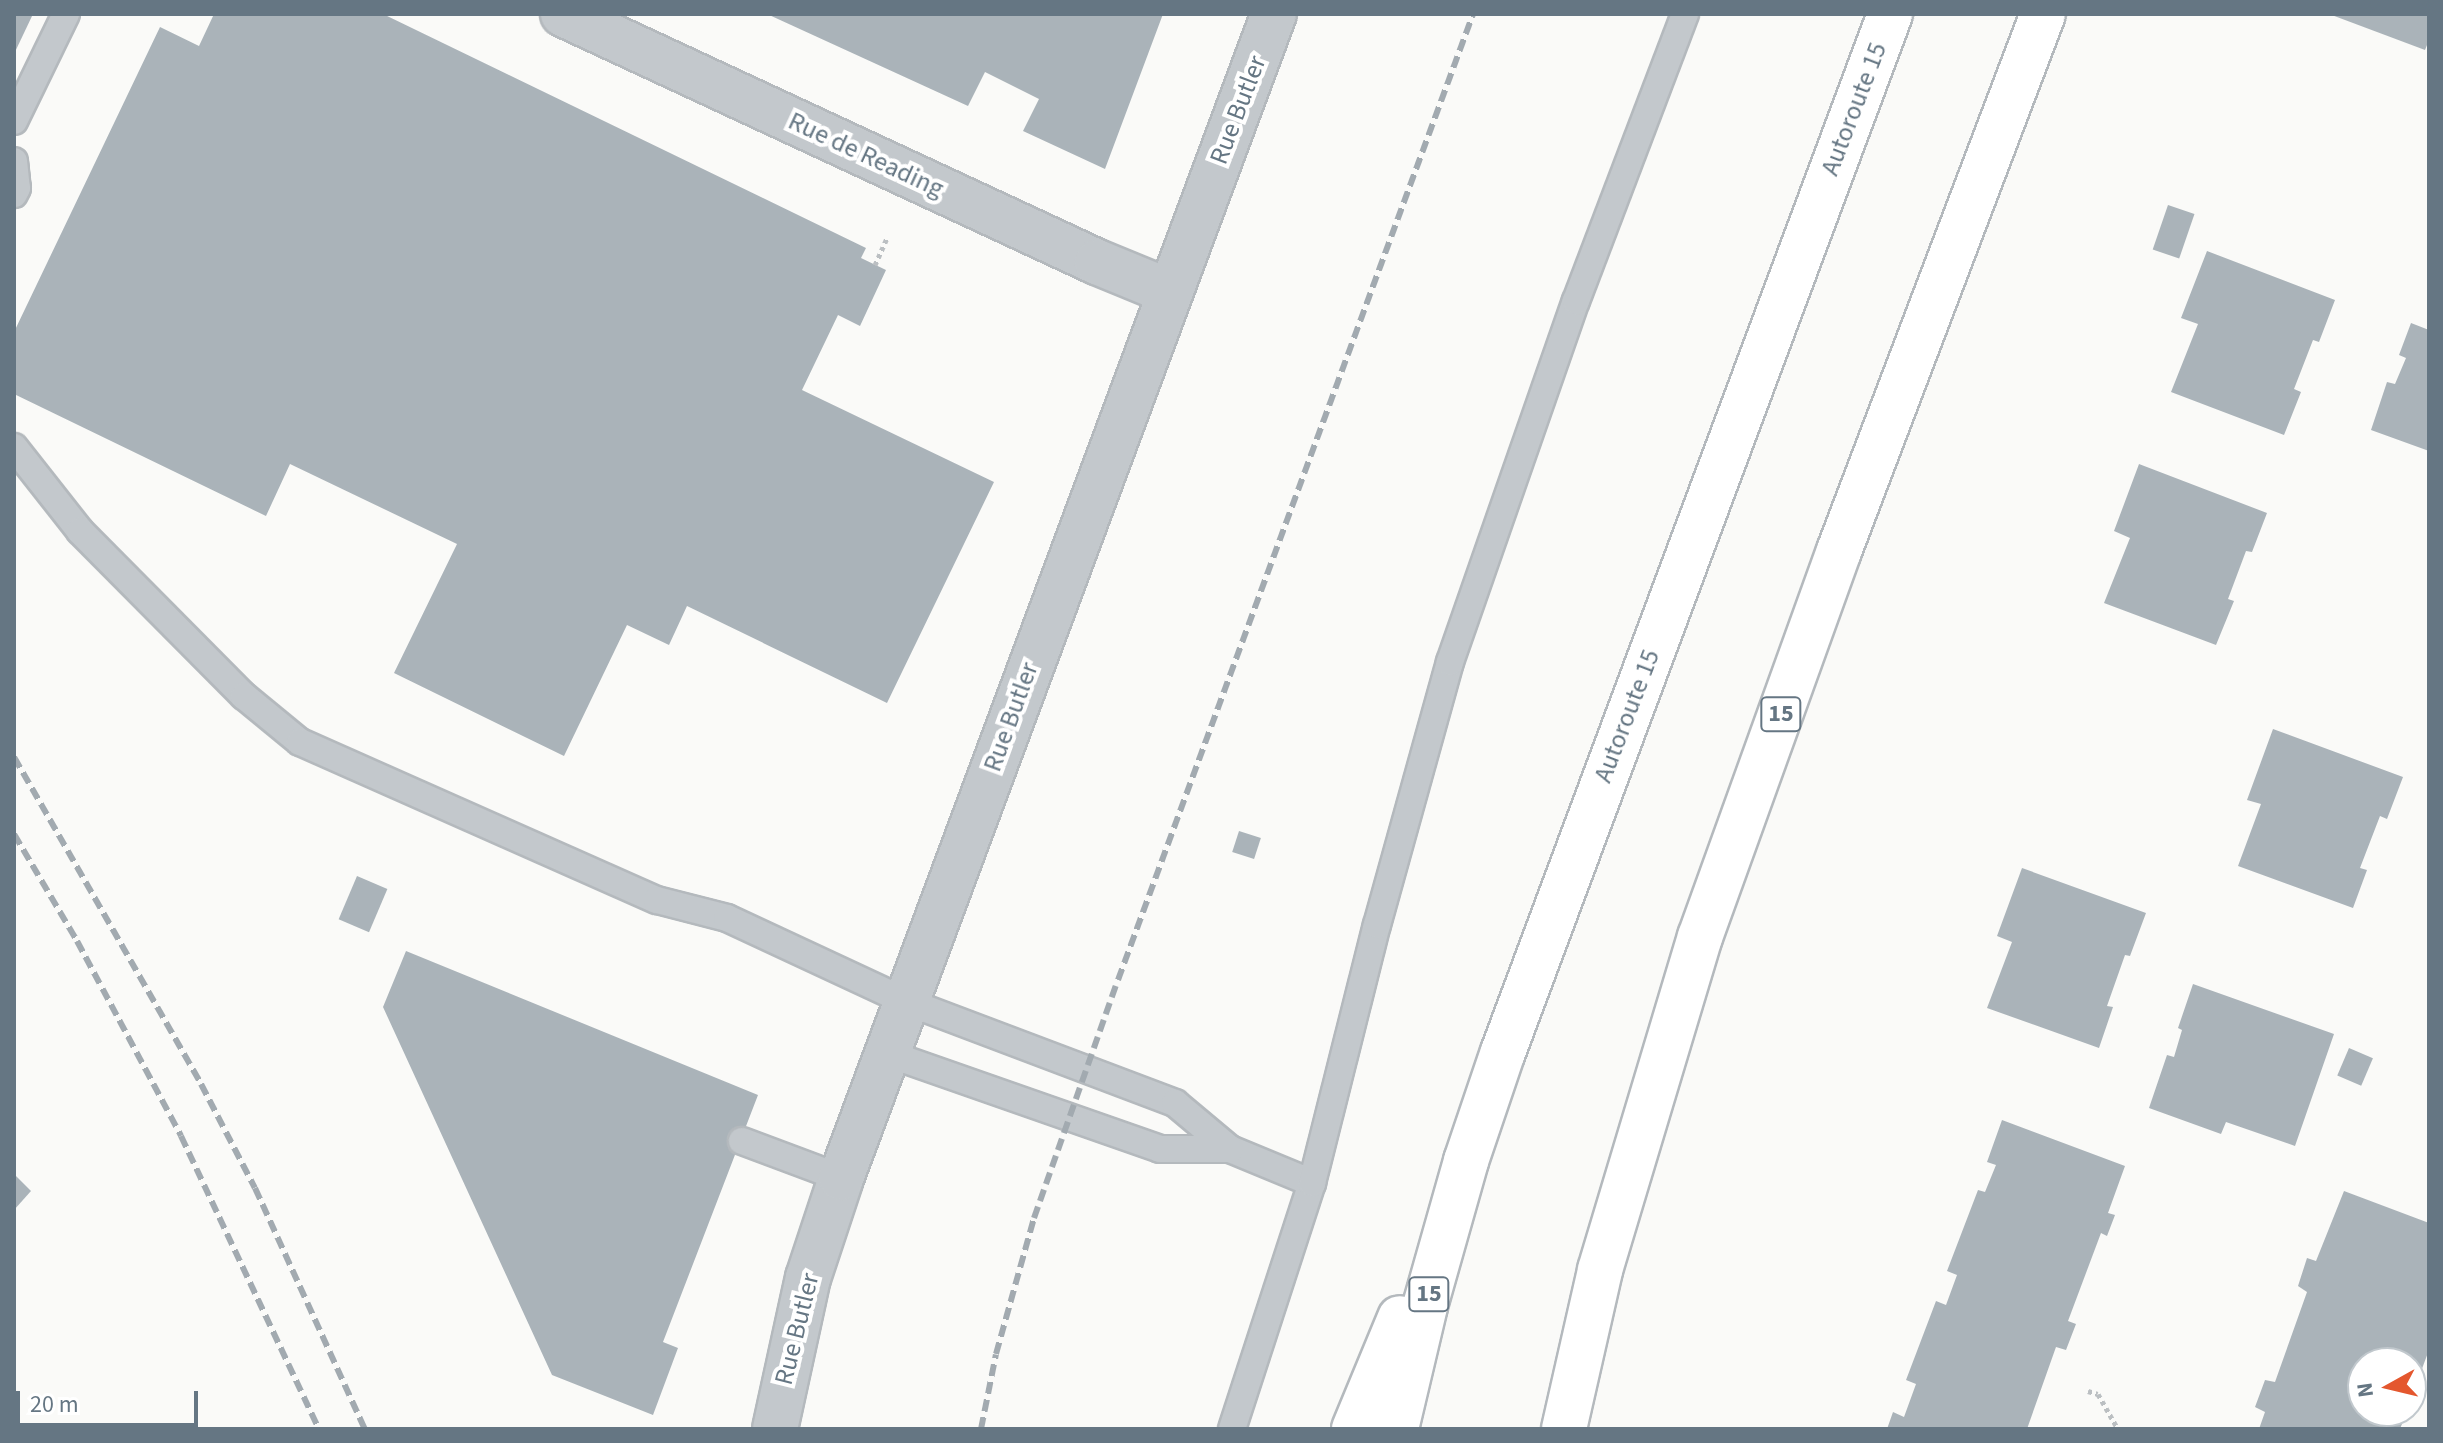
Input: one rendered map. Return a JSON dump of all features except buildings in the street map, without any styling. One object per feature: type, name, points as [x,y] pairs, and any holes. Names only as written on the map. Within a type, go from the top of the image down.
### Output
[{"type":"highway","name":"Autoroute 15","points":[[1396,1429],[1425,1306],[1466,1161],[1552,916],[1890,14]]},
{"type":"highway","name":"15","points":[[1564,1429],[1600,1270],[1700,937],[1839,551],[2043,14]]},
{"type":"highway","points":[[1354,1429],[1466,1161]]},
{"type":"street","name":"Rue de Reading","points":[[563,14],[1097,262],[1170,292]]},
{"type":"street","name":"Rue Butler","points":[[775,1429],[808,1278],[841,1178],[1274,14]]},
{"type":"lane","points":[[14,121],[66,14]]},
{"type":"lane","points":[[1232,1429],[1312,1183],[1377,925],[1450,662],[1576,301],[1685,14]]},
{"type":"lane","points":[[14,161],[17,188],[14,194]]},
{"type":"lane","points":[[14,447],[80,531],[244,696],[300,742],[657,900],[727,918],[905,1001],[1175,1103],[1230,1149],[1312,1183]]},
{"type":"lane","points":[[886,1053],[1160,1149],[1230,1149]]},
{"type":"lane","points":[[742,1141],[841,1178]]},
{"type":"path","points":[[875,265],[887,238]]},
{"type":"path","points":[[2088,1391],[2098,1394],[2118,1429]]},
{"type":"railway","points":[[981,1429],[996,1354],[1034,1218],[1118,980],[1473,14]]},
{"type":"railway","points":[[14,757],[201,1084],[255,1188],[365,1429]]},
{"type":"railway","points":[[14,834],[77,941],[181,1136],[319,1429]]}]
